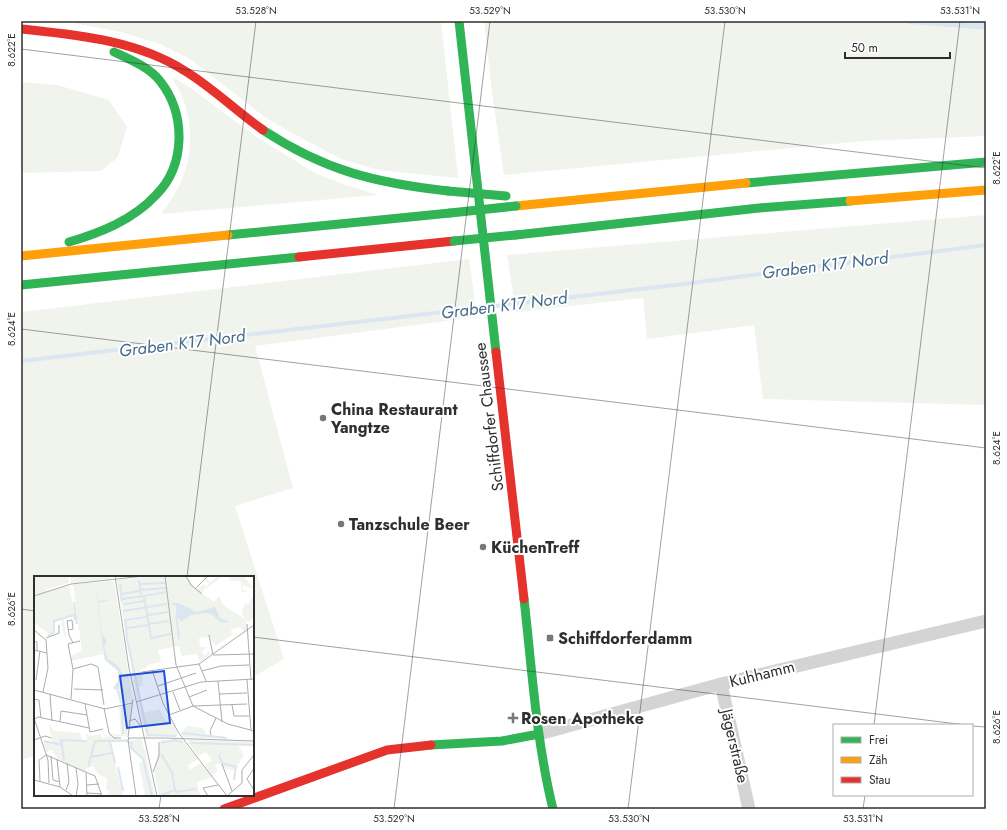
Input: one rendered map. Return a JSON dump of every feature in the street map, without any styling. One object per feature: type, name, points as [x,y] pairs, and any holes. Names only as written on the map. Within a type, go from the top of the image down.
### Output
[{"type":"main road","name":"Schiffdorfer Chaussee","points":[[459,21],[539,734],[553,809]]},
{"type":"main road","points":[[21,29],[96,38],[131,47],[157,56],[182,69],[286,145],[316,161],[355,176],[386,183],[448,191],[510,196]]},
{"type":"main road","points":[[21,38],[91,46],[131,59],[159,80],[170,96],[177,115],[180,140],[177,162],[167,181],[158,194],[144,207],[120,222],[92,235],[24,255]]},
{"type":"main road","points":[[24,255],[450,213],[620,194],[986,162]]},
{"type":"main road","points":[[21,285],[516,235],[759,208],[986,190]]},
{"type":"main road","points":[[529,195],[620,194]]},
{"type":"main road","points":[[224,809],[387,750],[407,746],[520,740],[539,734]]},
{"type":"street","name":"Kuhhamm","points":[[539,734],[721,684],[986,621]]},
{"type":"street","name":"Jägerstraße","points":[[721,684],[749,809]]},
{"type":"shaded area","points":[[62,21],[441,21],[458,178],[379,170],[341,159],[266,118],[190,59],[160,44],[121,32]]},
{"type":"shaded area","points":[[484,21],[903,21],[909,24],[986,30],[986,136],[864,141],[504,175],[493,100]]},
{"type":"shaded area","points":[[903,21],[986,21],[986,30],[909,24]]},
{"type":"shaded area","points":[[172,77],[189,87],[258,138],[315,173],[378,195],[161,214],[183,178],[189,155],[190,144],[187,110],[182,96]]},
{"type":"shaded area","points":[[21,82],[57,85],[109,100],[127,127],[118,157],[101,171],[21,173]]},
{"type":"shaded area","points":[[986,215],[986,405],[763,399],[754,325],[647,339],[643,298],[516,312],[507,255]]},
{"type":"shaded area","points":[[469,259],[477,317],[255,346],[293,488],[235,506],[284,659],[254,676],[254,576],[34,576],[34,756],[21,760],[21,312]]},
{"type":"waterway","name":"Graben K17 Nord","points":[[496,306],[683,284],[986,245]]},
{"type":"waterway","name":"Graben K17 Nord","points":[[21,361],[487,307]]},
{"type":"traffic: fast","points":[[459,21],[496,352]]},
{"type":"traffic: fast","points":[[69,242],[104,230],[137,212],[147,204],[166,183],[173,169],[177,154],[179,139],[178,124],[175,109],[169,94],[160,81],[150,72],[114,52]]},
{"type":"traffic: fast","points":[[263,130],[308,156],[352,173],[397,184],[448,191]]},
{"type":"traffic: fast","points":[[746,183],[986,162]]},
{"type":"traffic: fast","points":[[448,191],[506,196]]},
{"type":"traffic: fast","points":[[516,235],[759,208],[850,201]]},
{"type":"traffic: fast","points":[[450,213],[516,206]]},
{"type":"traffic: fast","points":[[228,235],[450,213]]},
{"type":"traffic: fast","points":[[454,241],[516,235]]},
{"type":"traffic: fast","points":[[21,285],[299,257]]},
{"type":"traffic: fast","points":[[524,599],[538,731],[553,809]]},
{"type":"traffic: fast","points":[[431,745],[502,741],[539,734]]},
{"type":"traffic: slow","points":[[516,206],[746,183]]},
{"type":"traffic: slow","points":[[850,201],[986,190]]},
{"type":"traffic: slow","points":[[21,256],[228,235]]},
{"type":"traffic: jam","points":[[21,29],[85,37],[147,52],[185,71],[215,92],[263,130]]},
{"type":"traffic: jam","points":[[299,257],[454,241]]},
{"type":"traffic: jam","points":[[496,352],[524,599]]},
{"type":"traffic: jam","points":[[224,809],[387,750],[431,745]]},
{"type":"place","name":"China Restaurant Yangtze","points":[[323,418]]},
{"type":"place","name":"Tanzschule Beer","points":[[341,524]]},
{"type":"place","name":"KüchenTreff","points":[[483,547]]},
{"type":"place","name":"Schiffdorferdamm","points":[[550,638]]},
{"type":"place","name":"Rosen Apotheke","points":[[513,718]]}]
